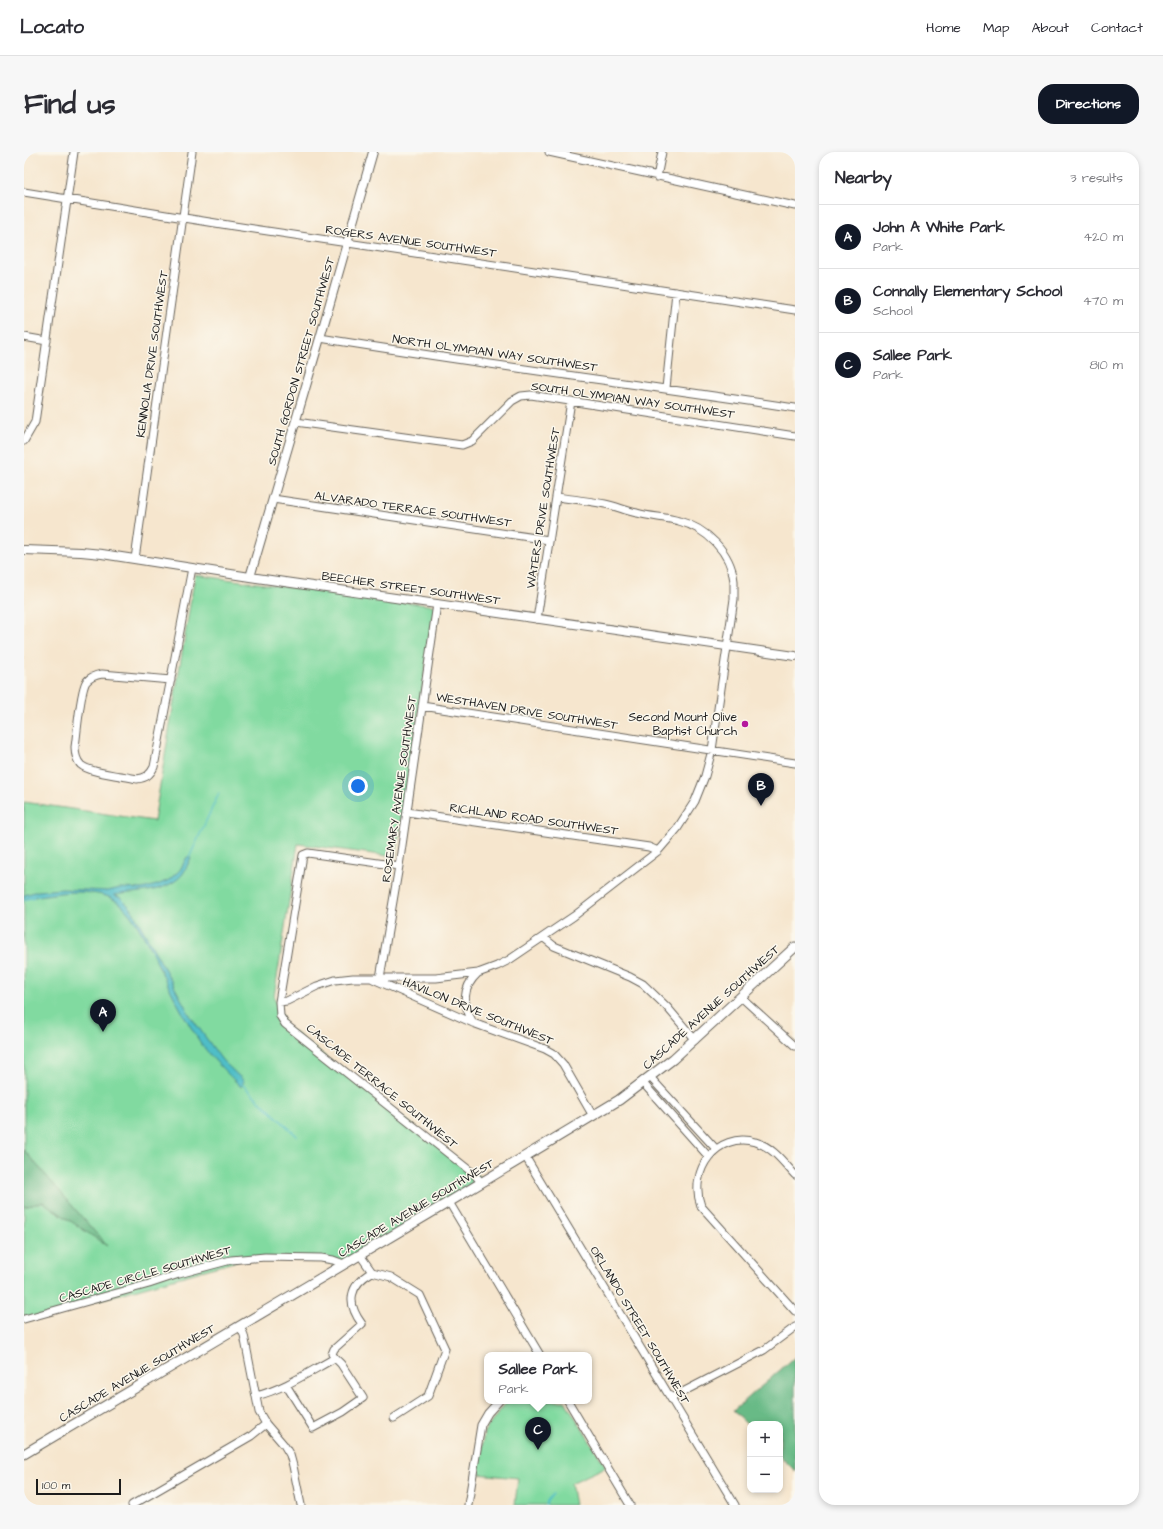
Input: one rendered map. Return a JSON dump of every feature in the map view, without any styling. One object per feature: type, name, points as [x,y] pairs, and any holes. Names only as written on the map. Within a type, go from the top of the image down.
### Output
[{"type":"main road","name":"CASCADE AVENUE SOUTHWEST","points":[[24,1454],[593,1116],[647,1080],[695,1040],[795,948]]},
{"type":"street","points":[[24,441],[26,432],[35,422],[74,152]]},
{"type":"street","name":"KENNOLIA DRIVE SOUTHWEST","points":[[135,559],[192,152]]},
{"type":"street","name":"SOUTH GORDON STREET SOUTHWEST","points":[[250,577],[373,152]]},
{"type":"street","points":[[549,152],[657,177],[795,206]]},
{"type":"street","points":[[657,177],[662,152]]},
{"type":"street","name":"ROGERS AVENUE SOUTHWEST","points":[[24,192],[182,218],[795,310]]},
{"type":"street","points":[[666,388],[676,292]]},
{"type":"street","points":[[24,337],[47,341]]},
{"type":"street","name":"NORTH OLYMPIAN WAY SOUTHWEST","points":[[320,338],[795,408]]},
{"type":"street","name":"SOUTH OLYMPIAN WAY SOUTHWEST","points":[[296,422],[462,445],[472,441],[512,401],[521,396],[531,395],[795,436]]},
{"type":"street","name":"WATERS DRIVE SOUTHWEST","points":[[537,619],[571,401]]},
{"type":"street","points":[[399,866],[308,853],[303,855],[279,1002],[287,1001],[317,986],[335,980],[353,978],[436,978],[478,973],[510,960],[574,916],[658,851],[677,829],[695,801],[706,776],[712,750],[734,599],[734,580],[725,556],[709,536],[695,527],[680,521],[638,514],[606,504],[556,497]]},
{"type":"street","name":"ALVARADO TERRACE SOUTHWEST","points":[[273,499],[549,540]]},
{"type":"street","name":"BEECHER STREET SOUTHWEST","points":[[24,550],[81,552],[135,559],[795,656]]},
{"type":"street","points":[[171,680],[102,674],[96,675],[89,679],[83,689],[75,747],[76,756],[80,764],[90,770],[138,779],[144,778],[150,774],[154,767],[171,680],[192,568]]},
{"type":"street","name":"ROSEMARY AVENUE SOUTHWEST","points":[[380,978],[399,866],[436,604]]},
{"type":"street","name":"WESTHAVEN DRIVE SOUTHWEST","points":[[422,706],[795,763]]},
{"type":"street","name":"RICHLAND ROAD SOUTHWEST","points":[[407,812],[649,847],[658,851]]},
{"type":"street","points":[[544,938],[554,946],[630,977],[643,984],[667,1007],[695,1040]]},
{"type":"street","points":[[473,1023],[466,1010],[465,997],[468,984],[478,973]]},
{"type":"street","name":"HAVILON DRIVE SOUTHWEST","points":[[370,978],[473,1023],[545,1049],[554,1054],[563,1064],[593,1116]]},
{"type":"street","points":[[741,997],[795,1046]]},
{"type":"street","name":"CASCADE TERRACE SOUTHWEST","points":[[279,1002],[280,1016],[285,1024],[468,1169],[482,1183]]},
{"type":"street","points":[[647,1080],[716,1149]]},
{"type":"street","points":[[647,1080],[708,1156]]},
{"type":"street","points":[[795,1175],[768,1148],[756,1142],[742,1140],[729,1142],[716,1149],[708,1156],[701,1169],[697,1187],[697,1196],[701,1206],[795,1311]]},
{"type":"street","name":"ORLANDO STREET SOUTHWEST","points":[[525,1156],[735,1505]]},
{"type":"street","points":[[449,1202],[538,1352]]},
{"type":"street","points":[[360,1254],[372,1272],[391,1277],[420,1295],[445,1349],[428,1396],[394,1418]]},
{"type":"street","name":"CASCADE CIRCLE SOUTHWEST","points":[[24,1319],[231,1260],[265,1257],[321,1258],[344,1264]]},
{"type":"street","points":[[286,1385],[313,1428],[343,1412],[363,1398],[341,1364],[332,1354],[334,1349],[362,1324],[353,1307],[353,1290],[356,1285],[372,1272]]},
{"type":"street","points":[[240,1326],[244,1335],[259,1412],[266,1424],[284,1444],[290,1455],[294,1466],[301,1505]]},
{"type":"street","points":[[671,1398],[764,1350],[795,1327]]},
{"type":"street","points":[[256,1396],[286,1385],[335,1358]]},
{"type":"street","points":[[468,1505],[481,1425],[488,1412],[497,1404]]},
{"type":"street","points":[[570,1404],[630,1505]]},
{"type":"street","points":[[132,1505],[251,1436],[266,1424]]},
{"type":"green space","points":[[195,575],[435,606],[396,857],[298,844],[274,997],[286,1026],[485,1181],[338,1266],[320,1260],[251,1257],[24,1321],[24,1207],[43,1202],[106,1245],[24,1150],[24,802],[154,821]]},
{"type":"green space","points":[[24,1150],[107,1246],[43,1202],[24,1207]]},
{"type":"green space","points":[[795,1357],[795,1471],[783,1459],[783,1421],[747,1421],[747,1424],[733,1411]]},
{"type":"green space","points":[[505,1404],[567,1404],[606,1467],[571,1483],[575,1505],[515,1505],[518,1478],[478,1474],[484,1432]]},
{"type":"water","points":[[187,857],[191,858],[182,875],[167,886],[150,891],[114,895],[121,898],[131,908],[191,1017],[222,1060],[244,1081],[241,1087],[200,1042],[188,1023],[144,936],[126,910],[117,901],[106,896],[86,892],[55,894],[24,899],[24,895],[38,891],[63,889],[108,891],[120,888],[142,889],[169,880],[180,870]]},
{"type":"waterway","points":[[189,858],[219,793]]},
{"type":"waterway","points":[[24,900],[34,897]]},
{"type":"waterway","points":[[241,1083],[297,1136]]},
{"type":"waterway","points":[[546,1505],[547,1501],[553,1494]]},
{"type":"place","name":"Second Mount Olive Baptist Church","points":[[745,724]]},
{"type":"place","name":"Connally Elementary School","points":[[761,806]]},
{"type":"place","name":"John A White Park","points":[[103,1032]]},
{"type":"place","name":"Sallee Park","points":[[538,1450]]}]
